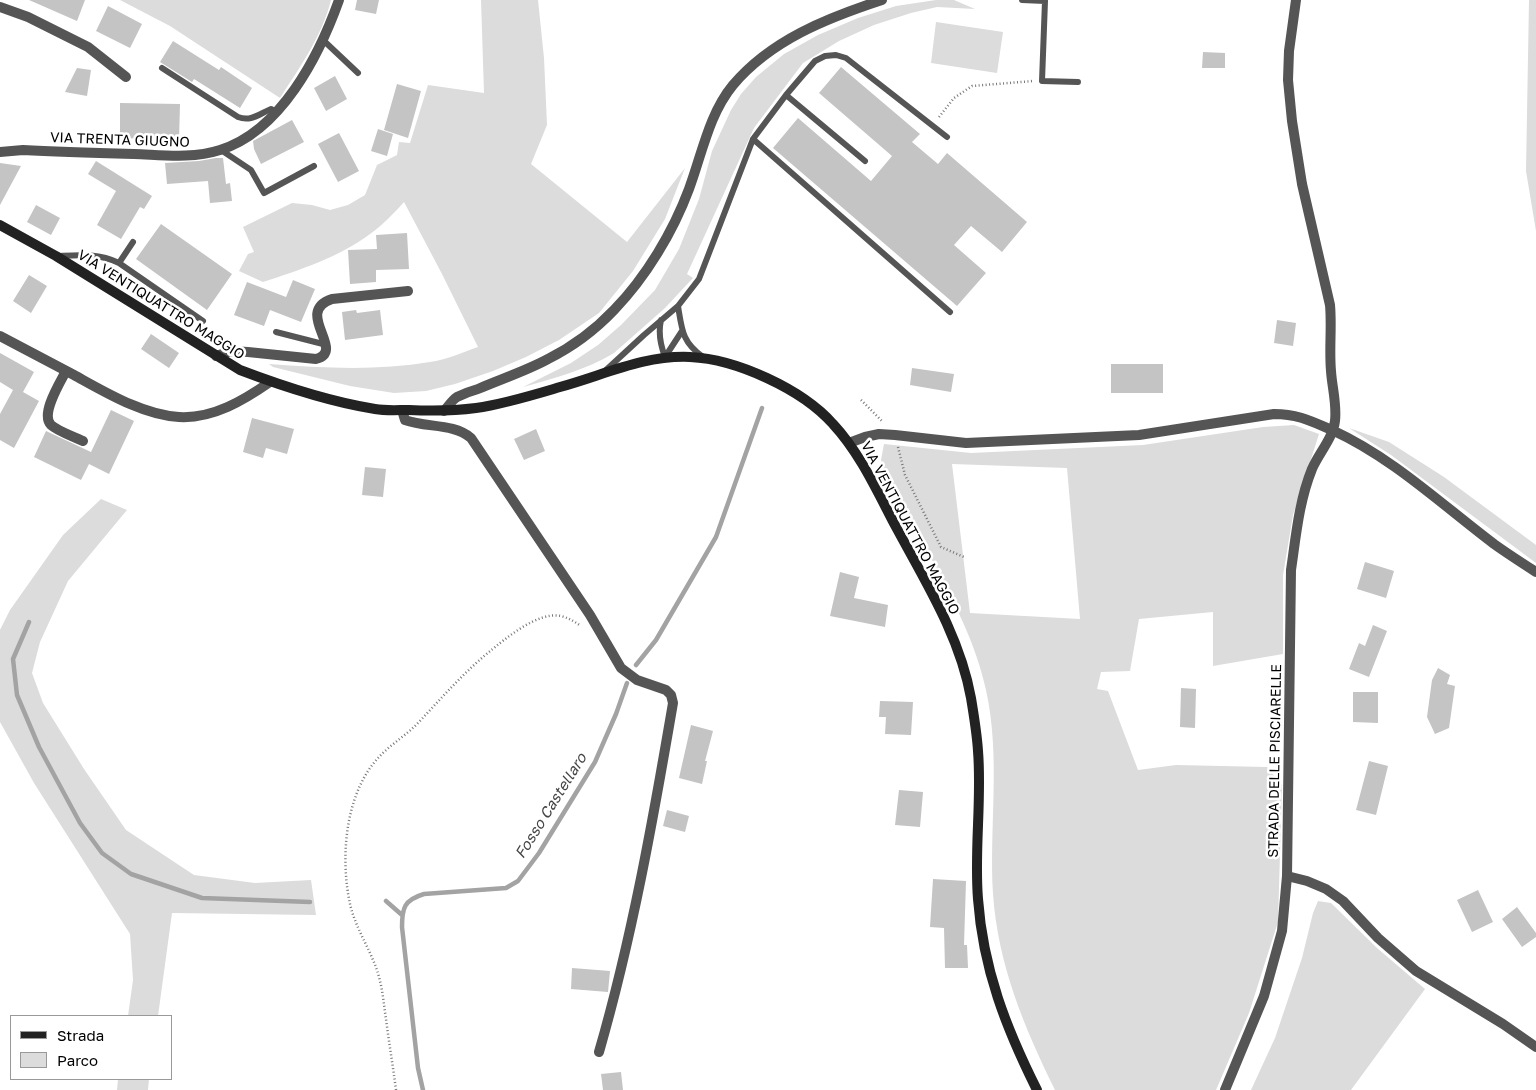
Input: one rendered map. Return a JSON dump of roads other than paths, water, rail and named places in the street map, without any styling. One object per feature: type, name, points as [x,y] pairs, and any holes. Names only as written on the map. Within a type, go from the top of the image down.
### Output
[{"type":"main road","name":"VIA VENTIQUATTRO MAGGIO","points":[[0,225],[56,256],[240,370],[270,382],[364,407],[379,410],[444,411],[495,405],[640,361],[665,357],[704,358],[730,363],[756,373],[809,403],[832,421],[849,443],[871,480],[942,613],[961,659],[970,696],[978,752],[977,897],[983,948],[996,992],[1017,1050],[1037,1090]]},
{"type":"street","name":"VIA TRENTA GIUGNO","points":[[0,152],[23,150],[193,156],[232,146],[262,127],[277,112],[304,74],[323,40],[339,0]]},
{"type":"street","points":[[444,411],[456,398],[547,360],[597,326],[631,290],[668,235],[689,190],[704,143],[722,102],[732,86],[747,70],[776,46],[849,11],[882,0]]},
{"type":"street","name":"STRADA DELLE PISCIARELLE","points":[[1225,1090],[1264,996],[1282,932],[1287,876],[1291,570],[1304,491],[1313,467],[1333,430],[1335,414],[1330,370],[1330,305],[1302,184],[1292,122],[1288,80],[1289,51],[1296,0]]},
{"type":"street","points":[[0,7],[28,16],[88,47],[126,77]]},
{"type":"street","points":[[216,356],[231,351],[316,359],[323,357],[327,352],[327,346],[317,321],[320,306],[325,301],[408,291]]},
{"type":"street","points":[[0,336],[114,397],[160,413],[180,417],[205,414],[233,405],[270,382]]},
{"type":"street","points":[[66,371],[51,401],[47,414],[48,420],[52,425],[83,441]]},
{"type":"street","points":[[402,410],[405,420],[418,425],[451,428],[463,432],[471,438],[597,628],[621,668],[638,680],[666,690],[671,695],[673,703],[638,889],[616,994],[599,1052]]},
{"type":"street","points":[[849,443],[879,434],[895,434],[966,443],[1139,435],[1274,414],[1291,414],[1305,418],[1353,439],[1377,454],[1406,474],[1496,545],[1536,572]]},
{"type":"street","points":[[1287,876],[1307,880],[1326,889],[1343,901],[1378,938],[1416,971],[1504,1024],[1536,1047]]},
{"type":"lane","points":[[1022,0],[1045,1],[1042,81],[1078,82]]},
{"type":"lane","points":[[323,40],[358,73]]},
{"type":"lane","points":[[602,374],[678,306],[699,279],[753,139],[814,61],[825,56],[836,55],[846,58],[947,137]]},
{"type":"lane","points":[[162,68],[245,120],[250,120],[271,110],[277,112]]},
{"type":"lane","points":[[786,95],[865,161]]},
{"type":"lane","points":[[753,139],[950,312]]},
{"type":"lane","points":[[221,150],[251,170],[264,193],[314,166]]},
{"type":"lane","points":[[119,263],[133,242]]},
{"type":"lane","points":[[56,256],[92,254],[108,258],[119,263],[203,321]]},
{"type":"lane","points":[[678,306],[682,330],[690,348],[704,358]]},
{"type":"lane","points":[[661,320],[659,329],[660,345],[665,357]]},
{"type":"lane","points":[[665,357],[682,330]]},
{"type":"lane","points":[[276,332],[327,346]]},
{"type":"waterway","name":"Fosso Castellaro","points":[[636,665],[656,640],[716,537],[762,408]]},
{"type":"waterway","points":[[29,622],[13,659],[17,695],[39,747],[80,823],[102,853],[131,874],[202,898],[310,902]]},
{"type":"waterway","name":"Fosso Castellaro","points":[[423,1090],[418,1068],[402,927],[404,910],[408,902],[424,894],[506,888],[518,881],[539,853],[595,762],[627,683]]},
{"type":"waterway","points":[[386,901],[402,915]]}]
